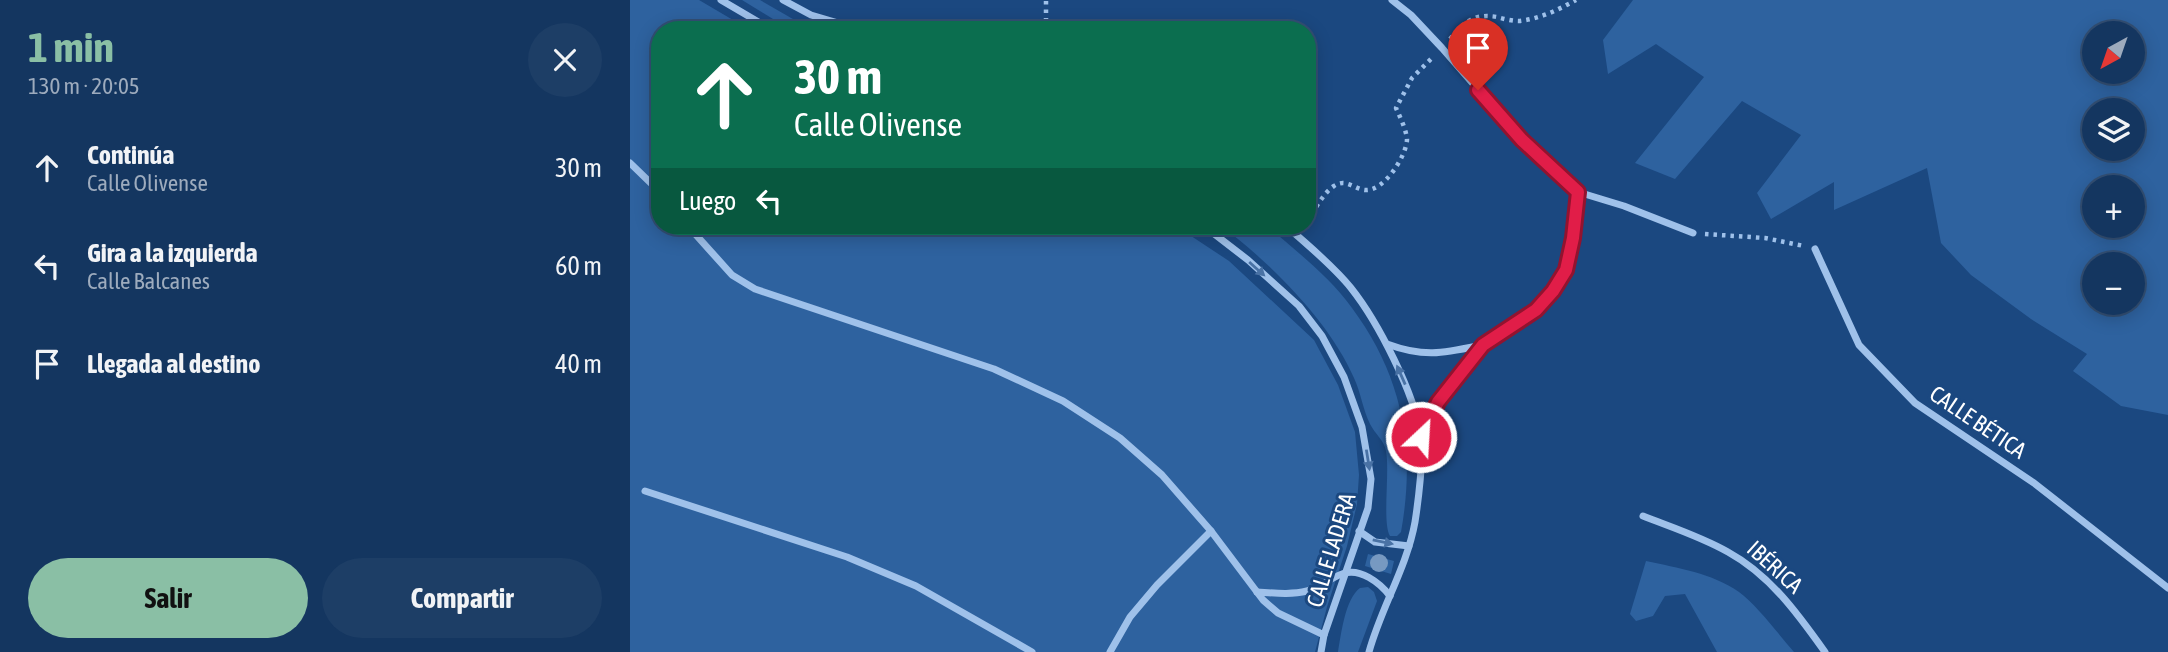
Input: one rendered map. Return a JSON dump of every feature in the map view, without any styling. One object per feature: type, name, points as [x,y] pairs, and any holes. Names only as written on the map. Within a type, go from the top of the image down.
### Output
[{"type":"street","points":[[721,0],[757,21]]},
{"type":"street","points":[[783,0],[811,15],[831,21]]},
{"type":"street","points":[[1392,0],[1411,15],[1442,48],[1522,140],[1578,192],[1624,206],[1693,233]]},
{"type":"street","points":[[630,163],[651,183]]},
{"type":"street","points":[[1421,437],[1438,402],[1483,345],[1536,310],[1553,291],[1566,270],[1578,192]]},
{"type":"street","points":[[696,235],[732,275],[755,289],[994,369],[1063,401],[1120,438],[1162,475],[1211,531],[1257,592],[1278,613],[1324,635]]},
{"type":"street","name":"CALLE LADERA","points":[[1216,235],[1299,306],[1322,336],[1344,377],[1362,427],[1371,479],[1368,508],[1324,635],[1321,652]]},
{"type":"street","points":[[1295,235],[1351,288],[1387,344],[1409,393],[1421,437],[1415,522],[1409,546],[1369,652]]},
{"type":"street","name":"CALLE BÉTICA","points":[[1815,249],[1860,345],[1914,403],[2034,483],[2168,588]]},
{"type":"street","points":[[1387,344],[1408,352],[1427,354],[1483,345]]},
{"type":"street","points":[[645,491],[848,557],[916,586],[1032,652]]},
{"type":"street","name":"IBÉRICA","points":[[1643,516],[1727,551],[1746,563],[1772,585],[1825,652]]},
{"type":"street","points":[[1110,652],[1130,617],[1143,601],[1211,531]]},
{"type":"street","points":[[1359,531],[1375,542],[1409,546]]},
{"type":"street","points":[[1257,592],[1284,594],[1309,590],[1346,572],[1375,580],[1390,596]]},
{"type":"path","points":[[1046,0],[1046,21]]},
{"type":"path","points":[[1316,209],[1335,185],[1344,182],[1364,190],[1375,189],[1390,175],[1406,152],[1407,136],[1396,108],[1412,78],[1466,22],[1472,18],[1489,16],[1517,21],[1553,13],[1576,0]]},
{"type":"path","points":[[1693,233],[1765,237],[1815,249]]},
{"type":"shaded area","points":[[630,0],[699,0],[735,21],[651,21],[651,235],[1190,235],[1229,261],[1314,340],[1338,385],[1355,432],[1359,475],[1357,504],[1315,652],[630,652]]},
{"type":"shaded area","points":[[742,0],[760,0],[796,21],[776,21]]},
{"type":"shaded area","points":[[1633,0],[2168,0],[2168,415],[2121,406],[2073,371],[2087,354],[2031,319],[1971,275],[1941,243],[1927,168],[1834,210],[1834,182],[1771,219],[1757,193],[1801,135],[1742,101],[1675,179],[1635,163],[1704,77],[1656,44],[1608,74],[1603,40]]},
{"type":"shaded area","points":[[1232,235],[1278,235],[1333,285],[1352,308],[1383,360],[1394,387],[1406,443],[1405,501],[1401,532],[1397,536],[1390,536],[1388,529],[1385,447],[1370,424],[1343,357],[1297,294]]},
{"type":"shaded area","points":[[1368,554],[1394,561],[1391,574],[1365,566]]},
{"type":"shaded area","points":[[1646,561],[1718,580],[1739,592],[1753,604],[1794,652],[1717,652],[1685,594],[1665,596],[1653,616],[1636,621],[1630,614]]},
{"type":"shaded area","points":[[1368,587],[1374,592],[1377,601],[1358,652],[1338,652],[1351,600],[1360,588]]},
{"type":"route","points":[[1421,437],[1438,402],[1483,345],[1536,310],[1553,291],[1566,270],[1573,238],[1578,192],[1522,140],[1478,90]]}]
